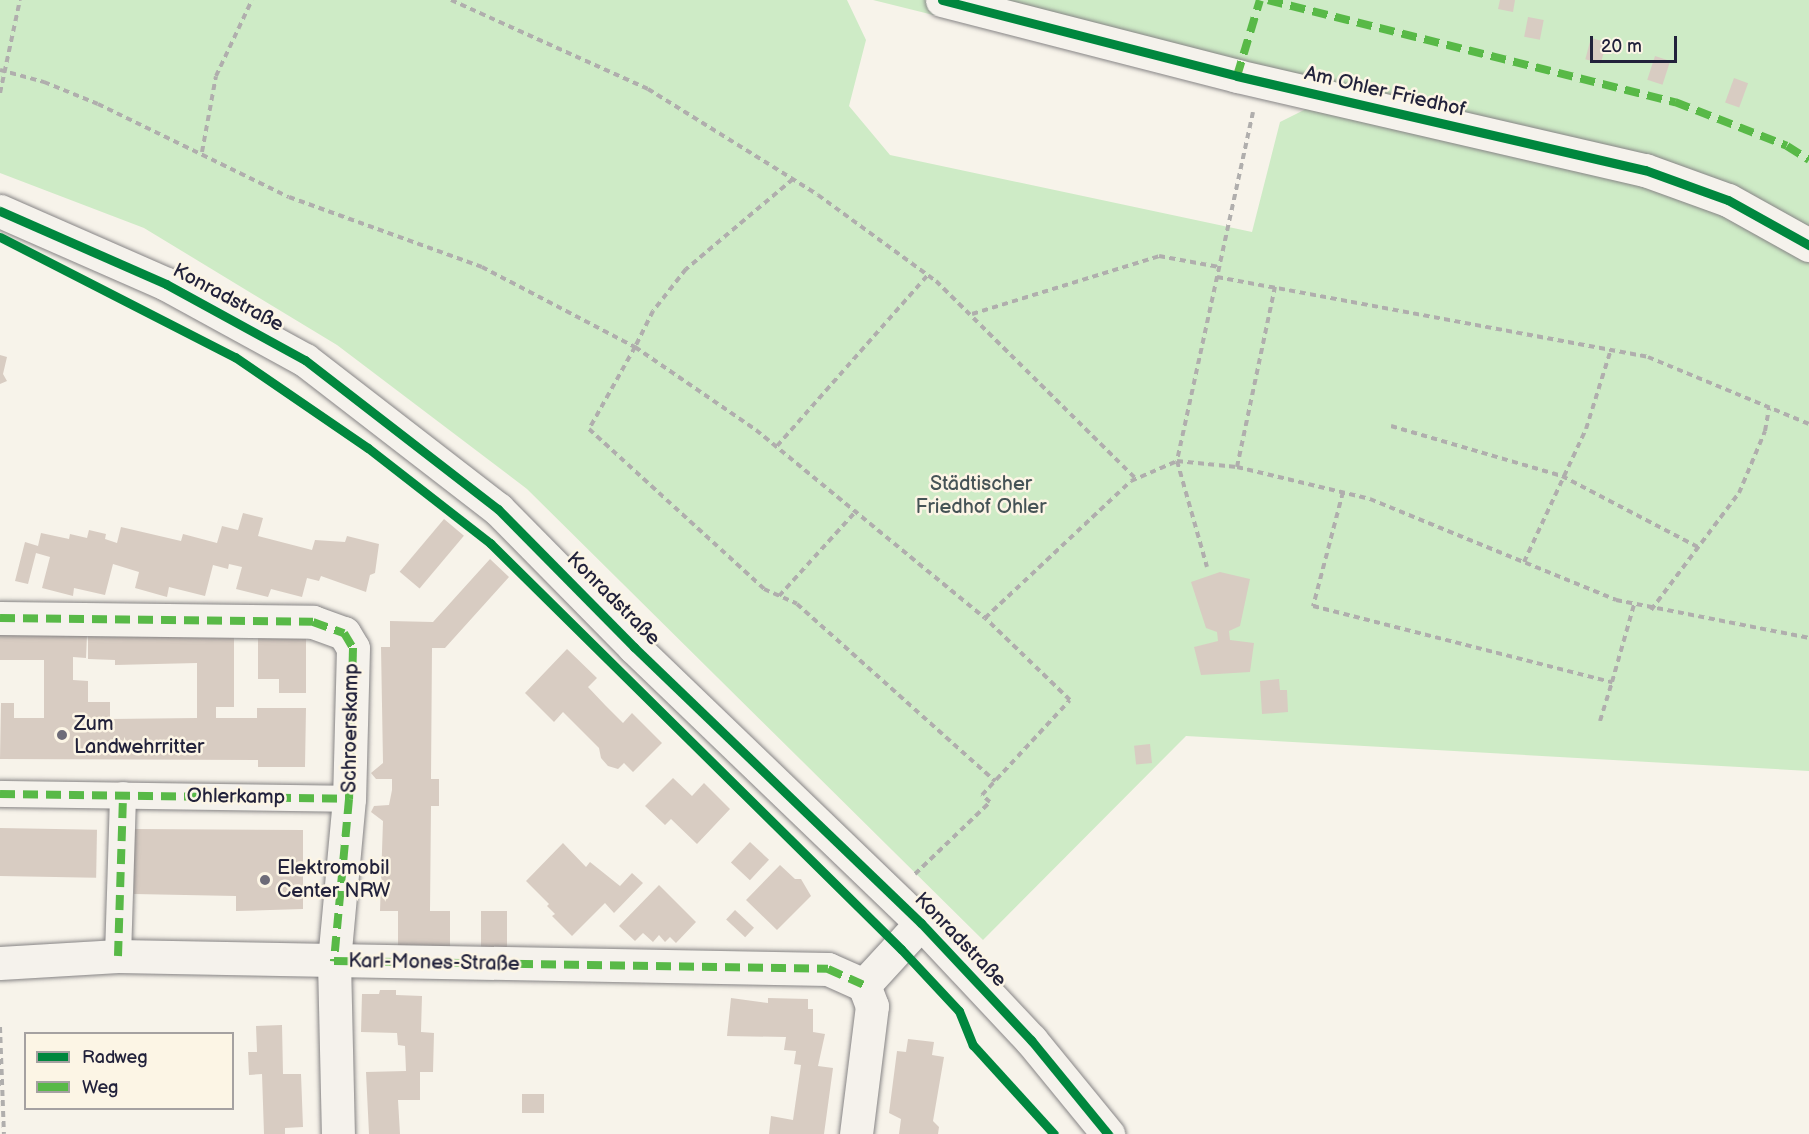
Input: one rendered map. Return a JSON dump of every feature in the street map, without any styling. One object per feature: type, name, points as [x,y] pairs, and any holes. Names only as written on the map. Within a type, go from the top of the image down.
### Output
[{"type":"street","name":"Am Ohler Friedhof","points":[[942,0],[1260,82],[1646,171],[1728,200],[1809,245]]},
{"type":"street","name":"Konradstraße","points":[[0,211],[166,284],[305,360],[498,509],[634,647],[921,922],[1031,1040],[1108,1134]]},
{"type":"street","name":"Schroerskamp","points":[[0,618],[313,622],[344,633],[353,648],[349,800],[334,961],[338,1134]]},
{"type":"street","name":"Ohlerkamp","points":[[0,794],[349,800]]},
{"type":"street","points":[[118,956],[123,795]]},
{"type":"street","points":[[856,1134],[872,1006],[864,985],[921,922]]},
{"type":"street","name":"Karl-Mones-Straße","points":[[0,963],[118,956],[828,969],[864,985]]},
{"type":"path","points":[[0,93],[20,0]]},
{"type":"path","points":[[202,152],[216,76],[252,0]]},
{"type":"path","points":[[451,0],[648,89],[793,179],[928,275],[972,315],[1135,478]]},
{"type":"path","points":[[0,70],[87,99],[202,152],[289,197],[482,267],[634,347],[705,391],[777,446],[985,618],[1070,700],[982,795],[990,802],[893,896]]},
{"type":"path","points":[[1207,567],[1177,461],[1260,82]]},
{"type":"path","points":[[793,179],[686,270],[653,311],[589,429],[764,589],[797,604],[995,781]]},
{"type":"path","points":[[972,315],[1159,256],[1220,267]]},
{"type":"path","points":[[777,446],[928,275]]},
{"type":"path","points":[[1217,278],[1648,357],[1724,386],[1768,408],[1809,424]]},
{"type":"path","points":[[1237,466],[1275,287]]},
{"type":"path","points":[[1524,562],[1562,476],[1586,429],[1611,349]]},
{"type":"path","points":[[1651,610],[1700,548],[1739,492],[1754,462],[1768,408]]},
{"type":"path","points":[[1391,426],[1562,476],[1700,548]]},
{"type":"path","points":[[985,618],[1135,478],[1177,461],[1237,466],[1370,499],[1524,562],[1651,610],[1809,638]]},
{"type":"path","points":[[1343,492],[1313,606],[1612,682]]},
{"type":"path","points":[[779,596],[857,510]]},
{"type":"path","points":[[1600,721],[1634,605]]},
{"type":"path","points":[[0,1027],[4,1134]]},
{"type":"green space","name":"Städtischer Friedhof Ohler","points":[[0,0],[847,0],[866,40],[849,106],[890,155],[1252,232],[1280,122],[1308,108],[873,0],[1809,0],[1809,771],[1186,736],[983,940],[527,489],[337,345],[144,228],[0,173]]},
{"type":"building","points":[[1500,0],[1515,0],[1513,12],[1498,9]]},
{"type":"building","points":[[1528,17],[1544,20],[1540,40],[1524,37]]},
{"type":"building","points":[[1591,38],[1606,42],[1601,63],[1585,59]]},
{"type":"building","points":[[1655,56],[1670,61],[1662,85],[1647,80]]},
{"type":"building","points":[[1734,78],[1748,83],[1739,108],[1725,102]]},
{"type":"building","points":[[0,355],[7,357],[3,374],[7,381],[0,384]]},
{"type":"building","points":[[243,513],[263,518],[258,536],[312,550],[315,540],[345,542],[347,536],[379,544],[375,573],[370,575],[366,592],[321,576],[319,581],[307,578],[302,597],[271,589],[268,597],[236,589],[242,567],[229,564],[228,569],[213,565],[205,596],[169,587],[167,597],[135,588],[139,572],[113,564],[105,595],[74,588],[73,596],[42,588],[50,557],[36,553],[28,584],[15,581],[25,542],[38,546],[41,533],[69,539],[70,534],[87,538],[89,530],[106,534],[105,539],[117,543],[121,527],[181,541],[183,534],[217,543],[222,526],[238,530]]},
{"type":"building","points":[[444,519],[464,536],[420,589],[400,572]]},
{"type":"building","points":[[490,559],[509,577],[445,648],[432,648],[431,779],[439,779],[439,806],[431,806],[430,911],[450,911],[450,950],[398,950],[398,911],[380,911],[383,821],[371,812],[374,806],[389,805],[392,790],[392,779],[376,779],[371,773],[383,763],[381,647],[390,647],[390,621],[433,622]]},
{"type":"building","points":[[1220,572],[1250,579],[1240,626],[1229,631],[1230,640],[1254,643],[1250,672],[1201,675],[1194,647],[1218,641],[1217,632],[1206,628],[1191,582]]},
{"type":"building","points":[[0,634],[87,635],[86,658],[73,657],[73,680],[88,681],[88,702],[110,702],[110,719],[197,718],[197,663],[115,665],[115,660],[88,659],[88,635],[234,636],[234,707],[216,707],[216,718],[257,718],[257,708],[306,708],[305,767],[258,767],[258,760],[0,759],[1,703],[14,703],[14,718],[44,718],[44,660],[0,660]]},
{"type":"building","points":[[258,636],[306,636],[306,693],[279,693],[279,679],[258,679]]},
{"type":"building","points":[[567,649],[597,678],[588,687],[623,723],[632,713],[662,743],[633,772],[624,763],[618,769],[608,766],[601,758],[599,748],[563,712],[554,722],[525,693]]},
{"type":"building","points":[[1279,679],[1280,690],[1287,690],[1288,712],[1262,714],[1260,681]]},
{"type":"building","points":[[1150,744],[1152,763],[1136,765],[1134,746]]},
{"type":"building","points":[[673,778],[692,796],[704,783],[730,809],[697,844],[671,819],[665,825],[645,806]]},
{"type":"building","points":[[0,828],[97,830],[96,878],[0,876]]},
{"type":"building","points":[[134,829],[303,830],[303,909],[236,911],[236,896],[134,894]]},
{"type":"building","points":[[750,842],[769,860],[750,880],[731,862]]},
{"type":"building","points":[[563,843],[586,867],[590,862],[620,886],[632,873],[643,883],[614,913],[605,903],[572,936],[552,916],[555,914],[547,906],[549,904],[526,881]]},
{"type":"building","points":[[780,865],[795,879],[801,879],[811,896],[777,930],[746,900]]},
{"type":"building","points":[[659,885],[696,922],[676,943],[670,937],[665,942],[659,935],[653,942],[643,933],[635,941],[619,926]]},
{"type":"building","points":[[735,910],[754,928],[745,937],[726,920]]},
{"type":"building","points":[[481,911],[507,911],[507,951],[481,951]]},
{"type":"building","points":[[380,990],[396,990],[396,995],[422,996],[421,1032],[434,1033],[433,1072],[420,1072],[420,1100],[398,1100],[400,1134],[369,1134],[366,1072],[406,1071],[405,1046],[398,1045],[397,1033],[361,1032],[362,994],[379,994]]},
{"type":"building","points":[[731,998],[768,1003],[768,998],[808,999],[808,1009],[813,1009],[813,1032],[825,1034],[818,1066],[833,1068],[824,1134],[769,1134],[771,1116],[793,1120],[801,1065],[794,1064],[796,1051],[784,1050],[786,1037],[727,1036]]},
{"type":"building","points":[[282,1025],[283,1074],[301,1074],[303,1127],[285,1128],[285,1134],[264,1134],[262,1074],[249,1075],[248,1052],[257,1052],[256,1026]]},
{"type":"building","points":[[908,1039],[934,1042],[932,1055],[944,1057],[933,1121],[939,1127],[938,1134],[899,1134],[901,1119],[889,1113],[897,1051],[906,1052]]},
{"type":"building","points":[[522,1094],[544,1094],[544,1113],[522,1113]]},
{"type":"marked path","points":[[1237,76],[1260,0]]},
{"type":"marked path","points":[[1268,0],[1675,102],[1787,146],[1809,160]]},
{"type":"marked path","points":[[0,618],[313,622],[344,633],[353,648],[349,799],[334,961],[828,969],[864,985]]},
{"type":"marked path","points":[[0,794],[349,799]]},
{"type":"marked path","points":[[118,956],[123,795]]},
{"type":"cycle path","points":[[942,0],[1237,76],[1645,170],[1728,200],[1809,245]]},
{"type":"cycle path","points":[[0,211],[166,284],[305,360],[498,509],[634,647],[921,923],[1031,1040],[1108,1134]]},
{"type":"cycle path","points":[[0,237],[235,357],[368,448],[490,543],[901,949],[959,1011],[973,1045],[1054,1134]]},
{"type":"place","name":"Zum Landwehrritter","points":[[62,735]]},
{"type":"place","name":"Elektromobil Center NRW","points":[[265,880]]}]
